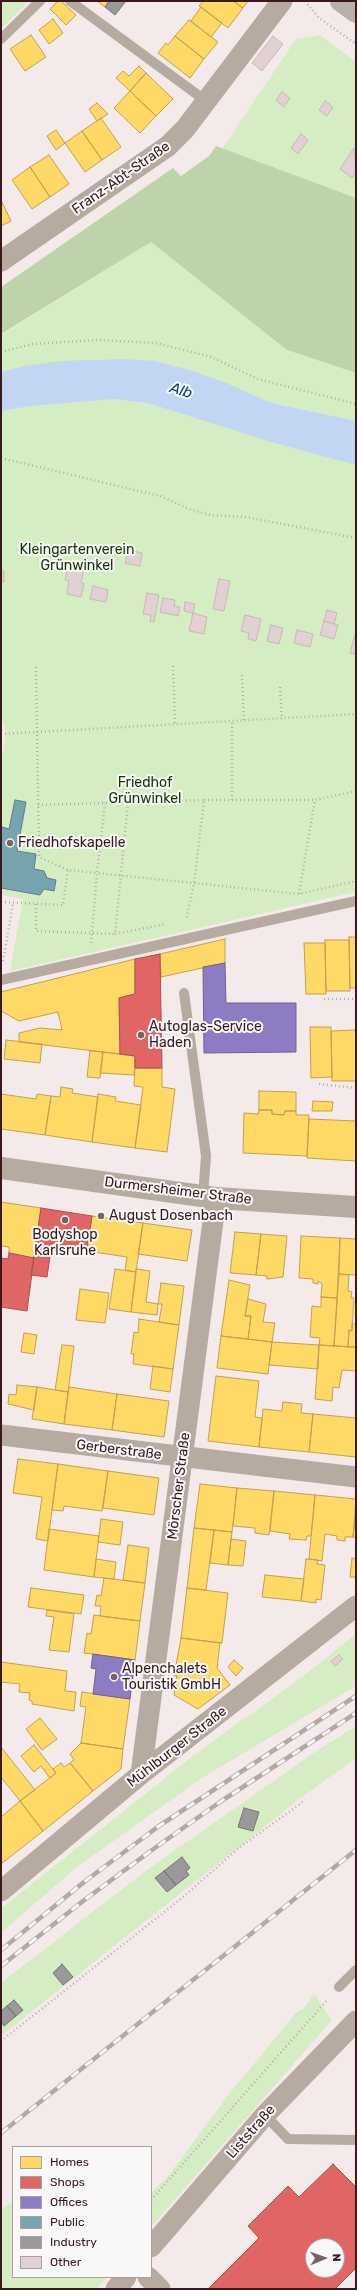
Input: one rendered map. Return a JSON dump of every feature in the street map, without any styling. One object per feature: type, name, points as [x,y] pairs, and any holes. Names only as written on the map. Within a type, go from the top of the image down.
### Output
[{"type":"main road","points":[[340,1],[356,12]]},
{"type":"street","name":"Franz-Abt-Straße","points":[[1,261],[168,146],[206,101],[282,1]]},
{"type":"street","name":"Durmersheimer Straße","points":[[1,1168],[210,1197],[356,1207]]},
{"type":"street","name":"Mörscher Straße","points":[[141,1774],[182,1458],[210,1197]]},
{"type":"street","name":"Gerberstraße","points":[[1,1435],[182,1458],[356,1477]]},
{"type":"street","name":"Mühlburger Straße","points":[[1,1891],[141,1774],[356,1606]]},
{"type":"street","name":"Liststraße","points":[[152,2246],[265,2115],[356,2021]]},
{"type":"street","points":[[116,2289],[125,2278]]},
{"type":"street","points":[[149,2278],[160,2289]]},
{"type":"lane","points":[[1,39],[40,1]]},
{"type":"lane","points":[[70,1],[206,101]]},
{"type":"lane","points":[[1,980],[356,901]]},
{"type":"lane","points":[[184,993],[206,1156],[210,1197]]},
{"type":"lane","points":[[339,1987],[356,1970]]},
{"type":"lane","points":[[265,2115],[288,2139],[356,2140]]},
{"type":"path","points":[[304,1],[319,18],[356,44]]},
{"type":"path","points":[[1,352],[33,344],[98,340],[156,343],[211,357],[258,379],[356,404]]},
{"type":"path","points":[[1,458],[160,496],[189,509],[210,515],[246,517],[356,538]]},
{"type":"path","points":[[173,666],[175,725]]},
{"type":"path","points":[[36,667],[39,857],[68,870],[299,894],[356,881]]},
{"type":"path","points":[[242,675],[244,721]]},
{"type":"path","points":[[280,688],[282,719]]},
{"type":"path","points":[[1,734],[356,714]]},
{"type":"path","points":[[232,722],[232,800]]},
{"type":"path","points":[[38,805],[204,800],[314,800],[356,791]]},
{"type":"path","points":[[180,921],[187,920],[194,884],[204,800]]},
{"type":"path","points":[[299,894],[314,800]]},
{"type":"path","points":[[115,934],[128,803]]},
{"type":"path","points":[[92,959],[91,933],[105,804]]},
{"type":"path","points":[[1,902],[64,905],[68,870]]},
{"type":"path","points":[[2,969],[13,903]]},
{"type":"path","points":[[36,904],[36,931],[115,934],[173,922]]},
{"type":"path","points":[[324,999],[356,998]]},
{"type":"path","points":[[319,1084],[356,1088]]},
{"type":"path","points":[[1,2041],[182,1898],[240,1847],[300,1804],[304,1799]]},
{"type":"path","points":[[152,2199],[339,1987]]},
{"type":"green space","points":[[1,1],[29,1],[1,29]]},
{"type":"green space","points":[[320,35],[356,62],[356,198],[222,149],[296,39]]},
{"type":"green space","points":[[216,146],[356,198],[356,373],[287,350],[151,242],[1,334],[1,287],[173,168],[181,176],[209,156]]},
{"type":"green space","points":[[151,242],[287,350],[356,373],[356,892],[10,971],[23,899],[1,895],[1,767],[6,733],[1,715],[1,335]]},
{"type":"green space","points":[[356,1634],[356,1686],[202,1778],[77,1867],[1,1933],[1,1909],[3,1907],[199,1751],[297,1681]]},
{"type":"green space","points":[[356,1726],[356,1758],[298,1800],[1,2036],[1,1983],[144,1872],[312,1754]]},
{"type":"green space","points":[[314,1994],[332,2020],[152,2226],[152,2192],[169,2175],[229,2094],[296,2013],[304,2008]]},
{"type":"green space","points":[[12,2202],[12,2278],[106,2278],[96,2289],[1,2289],[1,2210]]},
{"type":"water","name":"Alb","points":[[124,359],[155,361],[192,371],[224,382],[271,403],[356,421],[356,465],[268,441],[148,403],[113,399],[30,406],[1,411],[1,372],[24,366],[62,361]]},
{"type":"building: Homes","points":[[58,1],[61,1],[76,15],[66,25],[50,9]]},
{"type":"building: Homes","points":[[97,1],[109,1],[105,7]]},
{"type":"building: Homes","points":[[203,1],[233,1],[243,8],[228,28],[199,6]]},
{"type":"building: Homes","points":[[233,1],[248,1],[243,8]]},
{"type":"building: Homes","points":[[201,7],[222,23],[211,37],[191,21]]},
{"type":"building: Homes","points":[[53,19],[63,33],[49,44],[39,30]]},
{"type":"building: Homes","points":[[189,20],[218,42],[204,59],[175,36]]},
{"type":"building: Homes","points":[[31,35],[46,57],[25,71],[10,49]]},
{"type":"building: Homes","points":[[175,36],[204,59],[190,78],[158,53],[166,43],[168,45]]},
{"type":"building: Homes","points":[[139,66],[146,73],[130,91],[116,78],[123,71],[129,76]]},
{"type":"building: Homes","points":[[146,73],[173,99],[156,116],[130,91]]},
{"type":"building: Homes","points":[[130,91],[156,116],[140,133],[114,108]]},
{"type":"building: Homes","points":[[97,103],[108,114],[97,121],[89,109]]},
{"type":"building: Homes","points":[[101,118],[121,147],[102,160],[82,131]]},
{"type":"building: Homes","points":[[56,130],[65,143],[56,150],[47,136]]},
{"type":"building: Homes","points":[[82,131],[102,160],[85,172],[65,143]]},
{"type":"building: Homes","points":[[49,155],[69,184],[50,197],[30,167]]},
{"type":"building: Homes","points":[[30,167],[50,197],[32,209],[12,180]]},
{"type":"building: Homes","points":[[1,200],[11,221],[1,226]]},
{"type":"building: Homes","points":[[349,937],[356,937],[356,988],[350,988]]},
{"type":"building: Homes","points":[[225,939],[225,963],[161,977],[160,954]]},
{"type":"building: Homes","points":[[325,940],[349,940],[350,991],[326,991]]},
{"type":"building: Homes","points":[[304,943],[325,943],[326,994],[306,994]]},
{"type":"building: Homes","points":[[135,959],[135,994],[119,998],[120,1054],[19,1042],[19,1033],[40,1028],[62,1030],[58,1012],[19,1021],[1,1011],[1,992]]},
{"type":"building: Homes","points":[[310,1027],[331,1027],[332,1077],[311,1078]]},
{"type":"building: Homes","points":[[356,1030],[356,1081],[332,1081],[331,1031]]},
{"type":"building: Homes","points":[[6,1040],[42,1044],[40,1063],[4,1059]]},
{"type":"building: Homes","points":[[90,1051],[103,1052],[100,1078],[87,1077]]},
{"type":"building: Homes","points":[[103,1052],[135,1056],[134,1075],[100,1073]]},
{"type":"building: Homes","points":[[135,1068],[162,1068],[162,1087],[175,1089],[167,1152],[135,1148],[143,1087],[134,1086]]},
{"type":"building: Homes","points":[[61,1087],[73,1089],[72,1093],[98,1097],[92,1142],[45,1135],[51,1096],[60,1097]]},
{"type":"building: Homes","points":[[259,1091],[296,1092],[296,1111],[285,1111],[284,1115],[272,1114],[272,1110],[259,1110]]},
{"type":"building: Homes","points":[[1,1094],[36,1099],[37,1094],[51,1096],[45,1135],[1,1129]]},
{"type":"building: Homes","points":[[98,1094],[116,1097],[115,1101],[141,1105],[135,1148],[92,1142]]},
{"type":"building: Homes","points":[[313,1101],[333,1102],[332,1111],[312,1111]]},
{"type":"building: Homes","points":[[259,1110],[272,1110],[272,1114],[284,1115],[285,1111],[296,1111],[296,1115],[309,1115],[307,1156],[243,1153],[244,1113],[258,1114]]},
{"type":"building: Homes","points":[[309,1119],[356,1121],[356,1161],[307,1158]]},
{"type":"building: Homes","points":[[1,1202],[41,1208],[34,1258],[9,1253],[9,1247],[1,1246]]},
{"type":"building: Homes","points":[[92,1216],[143,1223],[136,1272],[125,1270],[127,1257],[87,1251]]},
{"type":"building: Homes","points":[[143,1223],[192,1230],[187,1261],[138,1254]]},
{"type":"building: Homes","points":[[235,1232],[261,1234],[256,1275],[230,1273]]},
{"type":"building: Homes","points":[[261,1234],[287,1236],[283,1277],[267,1279],[267,1276],[256,1275]]},
{"type":"building: Homes","points":[[301,1236],[340,1238],[337,1298],[321,1297],[322,1284],[318,1281],[318,1284],[313,1283],[313,1279],[299,1278]]},
{"type":"building: Homes","points":[[340,1238],[356,1239],[356,1275],[339,1274]]},
{"type":"building: Homes","points":[[115,1269],[136,1272],[131,1312],[109,1309]]},
{"type":"building: Homes","points":[[136,1269],[150,1271],[146,1302],[158,1304],[157,1315],[131,1312]]},
{"type":"building: Homes","points":[[339,1274],[349,1275],[348,1291],[352,1292],[351,1298],[354,1298],[352,1331],[349,1330],[348,1347],[334,1346]]},
{"type":"building: Homes","points":[[229,1280],[250,1285],[245,1316],[251,1316],[248,1339],[221,1336]]},
{"type":"building: Homes","points":[[161,1283],[184,1286],[179,1325],[159,1322],[162,1304],[158,1304]]},
{"type":"building: Homes","points":[[80,1289],[109,1293],[105,1323],[76,1320]]},
{"type":"building: Homes","points":[[321,1297],[337,1298],[334,1346],[319,1345],[320,1338],[310,1337],[312,1306],[321,1307]]},
{"type":"building: Homes","points":[[248,1299],[266,1304],[263,1322],[275,1323],[272,1342],[248,1339],[251,1316],[245,1316]]},
{"type":"building: Homes","points":[[139,1319],[179,1325],[173,1369],[133,1364],[134,1354],[131,1354],[134,1332],[138,1333]]},
{"type":"building: Homes","points":[[352,1324],[356,1324],[356,1347],[348,1347],[349,1330],[352,1331]]},
{"type":"building: Homes","points":[[24,1333],[37,1335],[34,1354],[21,1352]]},
{"type":"building: Homes","points":[[221,1336],[272,1342],[268,1374],[217,1368]]},
{"type":"building: Homes","points":[[272,1342],[319,1345],[318,1369],[269,1365]]},
{"type":"building: Homes","points":[[62,1345],[74,1346],[68,1392],[55,1390]]},
{"type":"building: Homes","points":[[319,1345],[356,1347],[356,1371],[342,1370],[339,1388],[333,1387],[332,1401],[315,1399]]},
{"type":"building: Homes","points":[[153,1366],[173,1369],[170,1392],[150,1389]]},
{"type":"building: Homes","points":[[216,1376],[259,1381],[255,1417],[262,1418],[259,1447],[208,1441]]},
{"type":"building: Homes","points":[[17,1385],[37,1387],[34,1410],[8,1404],[9,1394],[16,1395]]},
{"type":"building: Homes","points":[[37,1387],[68,1392],[64,1424],[32,1419]]},
{"type":"building: Homes","points":[[69,1387],[117,1394],[112,1430],[64,1424]]},
{"type":"building: Homes","points":[[117,1394],[169,1401],[164,1437],[112,1430]]},
{"type":"building: Homes","points":[[283,1402],[302,1404],[301,1413],[313,1414],[309,1452],[259,1447],[263,1409],[282,1411]]},
{"type":"building: Homes","points":[[313,1414],[356,1418],[356,1457],[309,1452]]},
{"type":"building: Homes","points":[[18,1459],[58,1464],[48,1541],[36,1539],[42,1497],[13,1493]]},
{"type":"building: Homes","points":[[58,1464],[108,1471],[102,1511],[64,1506],[63,1511],[52,1510]]},
{"type":"building: Homes","points":[[108,1471],[159,1478],[154,1515],[103,1508]]},
{"type":"building: Homes","points":[[200,1484],[237,1488],[232,1532],[194,1528]]},
{"type":"building: Homes","points":[[237,1488],[274,1491],[269,1535],[255,1533],[255,1528],[233,1526]]},
{"type":"building: Homes","points":[[274,1491],[315,1495],[311,1536],[307,1536],[306,1540],[289,1539],[290,1534],[270,1531]]},
{"type":"building: Homes","points":[[315,1495],[356,1499],[353,1537],[345,1537],[345,1541],[337,1540],[337,1536],[325,1534],[322,1561],[309,1559]]},
{"type":"building: Homes","points":[[356,1509],[356,1538],[353,1537]]},
{"type":"building: Homes","points":[[101,1519],[123,1522],[120,1545],[98,1542]]},
{"type":"building: Homes","points":[[194,1528],[214,1530],[206,1590],[187,1588]]},
{"type":"building: Homes","points":[[49,1529],[99,1536],[94,1577],[44,1570]]},
{"type":"building: Homes","points":[[214,1530],[232,1532],[228,1565],[210,1563]]},
{"type":"building: Homes","points":[[231,1539],[246,1541],[243,1566],[228,1565]]},
{"type":"building: Homes","points":[[128,1545],[149,1548],[145,1583],[123,1580]]},
{"type":"building: Homes","points":[[352,1558],[356,1559],[356,1577],[350,1577]]},
{"type":"building: Homes","points":[[96,1559],[116,1562],[114,1579],[94,1577]]},
{"type":"building: Homes","points":[[306,1559],[318,1560],[317,1564],[325,1565],[321,1600],[316,1599],[316,1603],[301,1601]]},
{"type":"building: Homes","points":[[265,1575],[304,1579],[301,1601],[262,1597]]},
{"type":"building: Homes","points":[[104,1578],[145,1583],[140,1621],[100,1616],[101,1606],[95,1606],[97,1595],[101,1596]]},
{"type":"building: Homes","points":[[31,1588],[84,1595],[81,1614],[28,1607]]},
{"type":"building: Homes","points":[[187,1588],[228,1593],[222,1643],[181,1638]]},
{"type":"building: Homes","points":[[47,1610],[74,1614],[69,1652],[49,1650],[54,1617],[46,1616]]},
{"type":"building: Homes","points":[[94,1615],[140,1621],[135,1660],[84,1653],[87,1633],[91,1634]]},
{"type":"building: Homes","points":[[181,1638],[220,1643],[217,1668],[230,1685],[198,1709],[174,1695],[177,1676],[174,1676]]},
{"type":"building: Homes","points":[[234,1660],[243,1668],[236,1676],[228,1667]]},
{"type":"building: Homes","points":[[1,1662],[67,1671],[65,1691],[76,1692],[74,1711],[32,1704],[32,1701],[29,1700],[30,1693],[19,1692],[20,1684],[1,1682]]},
{"type":"building: Homes","points":[[82,1692],[130,1699],[123,1749],[81,1743],[86,1707],[80,1706]]},
{"type":"building: Homes","points":[[40,1718],[57,1739],[42,1750],[26,1729]]},
{"type":"building: Homes","points":[[81,1743],[123,1749],[121,1769],[93,1791],[70,1763],[74,1760],[70,1754]]},
{"type":"building: Homes","points":[[34,1745],[56,1773],[50,1778],[41,1766],[34,1772],[21,1756]]},
{"type":"building: Homes","points":[[1,1747],[35,1790],[20,1801],[1,1777]]},
{"type":"building: Homes","points":[[61,1763],[64,1767],[70,1763],[93,1791],[43,1831],[20,1801],[56,1773],[53,1769]]},
{"type":"building: Homes","points":[[20,1801],[43,1831],[1,1864],[1,1817]]},
{"type":"building: Shops","points":[[160,954],[162,1068],[135,1068],[135,1056],[120,1054],[119,998],[135,994],[135,959]]},
{"type":"building: Shops","points":[[41,1208],[92,1216],[87,1248],[52,1243],[47,1277],[31,1275]]},
{"type":"building: Shops","points":[[9,1253],[34,1258],[27,1311],[1,1307],[1,1258],[8,1259]]},
{"type":"building: Shops","points":[[333,2164],[356,2187],[356,2268],[335,2289],[208,2289],[259,2238],[248,2226],[288,2186],[299,2197]]},
{"type":"building: Offices","points":[[225,963],[226,1003],[296,1003],[296,1052],[204,1053],[203,967]]},
{"type":"building: Offices","points":[[93,1654],[135,1660],[130,1699],[93,1694],[96,1669],[91,1668]]},
{"type":"building: Public","name":"Friedhofskapelle","points":[[15,800],[26,802],[17,851],[36,854],[34,869],[44,871],[47,878],[56,880],[54,891],[44,889],[40,895],[1,888],[2,827],[9,829]]},
{"type":"building: Industry","points":[[109,1],[126,1],[115,15],[105,7]]},
{"type":"building: Industry","points":[[244,1808],[259,1812],[253,1831],[238,1827]]},
{"type":"building: Industry","points":[[182,1857],[190,1868],[186,1871],[189,1875],[176,1885],[164,1871]]},
{"type":"building: Industry","points":[[164,1871],[176,1885],[167,1892],[155,1878]]},
{"type":"building: Industry","points":[[62,1964],[73,1977],[63,1985],[53,1973]]},
{"type":"building: Industry","points":[[14,2000],[23,2010],[16,2016],[7,2006]]},
{"type":"building: Industry","points":[[7,2006],[16,2016],[4,2026],[1,2022],[1,2011]]},
{"type":"building: Other","points":[[273,36],[283,44],[262,71],[252,63]]},
{"type":"building: Other","points":[[282,92],[290,98],[284,107],[276,100]]},
{"type":"building: Other","points":[[325,101],[333,107],[327,116],[319,110]]},
{"type":"building: Other","points":[[301,134],[308,140],[298,154],[291,148]]},
{"type":"building: Other","points":[[354,148],[356,172],[352,178],[340,169]]},
{"type":"building: Other","points":[[128,550],[142,553],[140,566],[125,563]]},
{"type":"building: Other","points":[[68,567],[84,570],[81,583],[84,583],[81,597],[67,594],[69,581],[65,580]]},
{"type":"building: Other","points":[[1,571],[4,571],[4,582],[1,582]]},
{"type":"building: Other","points":[[219,579],[230,581],[224,611],[213,609]]},
{"type":"building: Other","points":[[93,586],[108,590],[106,602],[90,599]]},
{"type":"building: Other","points":[[147,593],[159,595],[154,622],[150,621],[151,615],[143,614]]},
{"type":"building: Other","points":[[163,598],[175,600],[174,606],[180,607],[178,616],[160,612]]},
{"type":"building: Other","points":[[185,602],[195,604],[193,613],[184,611]]},
{"type":"building: Other","points":[[327,610],[337,613],[334,624],[324,621]]},
{"type":"building: Other","points":[[193,613],[207,617],[204,634],[189,631]]},
{"type":"building: Other","points":[[245,615],[261,619],[256,641],[248,639],[249,633],[241,631]]},
{"type":"building: Other","points":[[324,621],[338,625],[334,639],[320,635]]},
{"type":"building: Other","points":[[271,625],[283,628],[279,644],[267,641]]},
{"type":"building: Other","points":[[297,630],[313,634],[310,647],[294,643]]},
{"type":"building: Other","points":[[356,630],[356,654],[350,653]]},
{"type":"building: Other","points":[[339,1655],[343,1659],[335,1666],[331,1661]]},
{"type":"railway","points":[[1,1950],[84,1882],[159,1826],[356,1696]]},
{"type":"railway","points":[[1,1966],[83,1901],[152,1850],[220,1802],[356,1713]]},
{"type":"railway","points":[[1,2133],[356,1850]]},
{"type":"place","name":"Friedhofskapelle","points":[[10,843]]},
{"type":"place","name":"Autoglas-Service Haden","points":[[141,1035]]},
{"type":"place","name":"August Dosenbach","points":[[101,1216]]},
{"type":"place","name":"Bodyshop Karlsruhe","points":[[65,1220]]},
{"type":"place","name":"Alpenchalets Touristik GmbH","points":[[114,1677]]},
{"type":"park label","name":"Kleingartenverein Grünwinkel","points":[[77,558]]},
{"type":"park label","name":"Friedhof Grünwinkel","points":[[145,792]]}]
